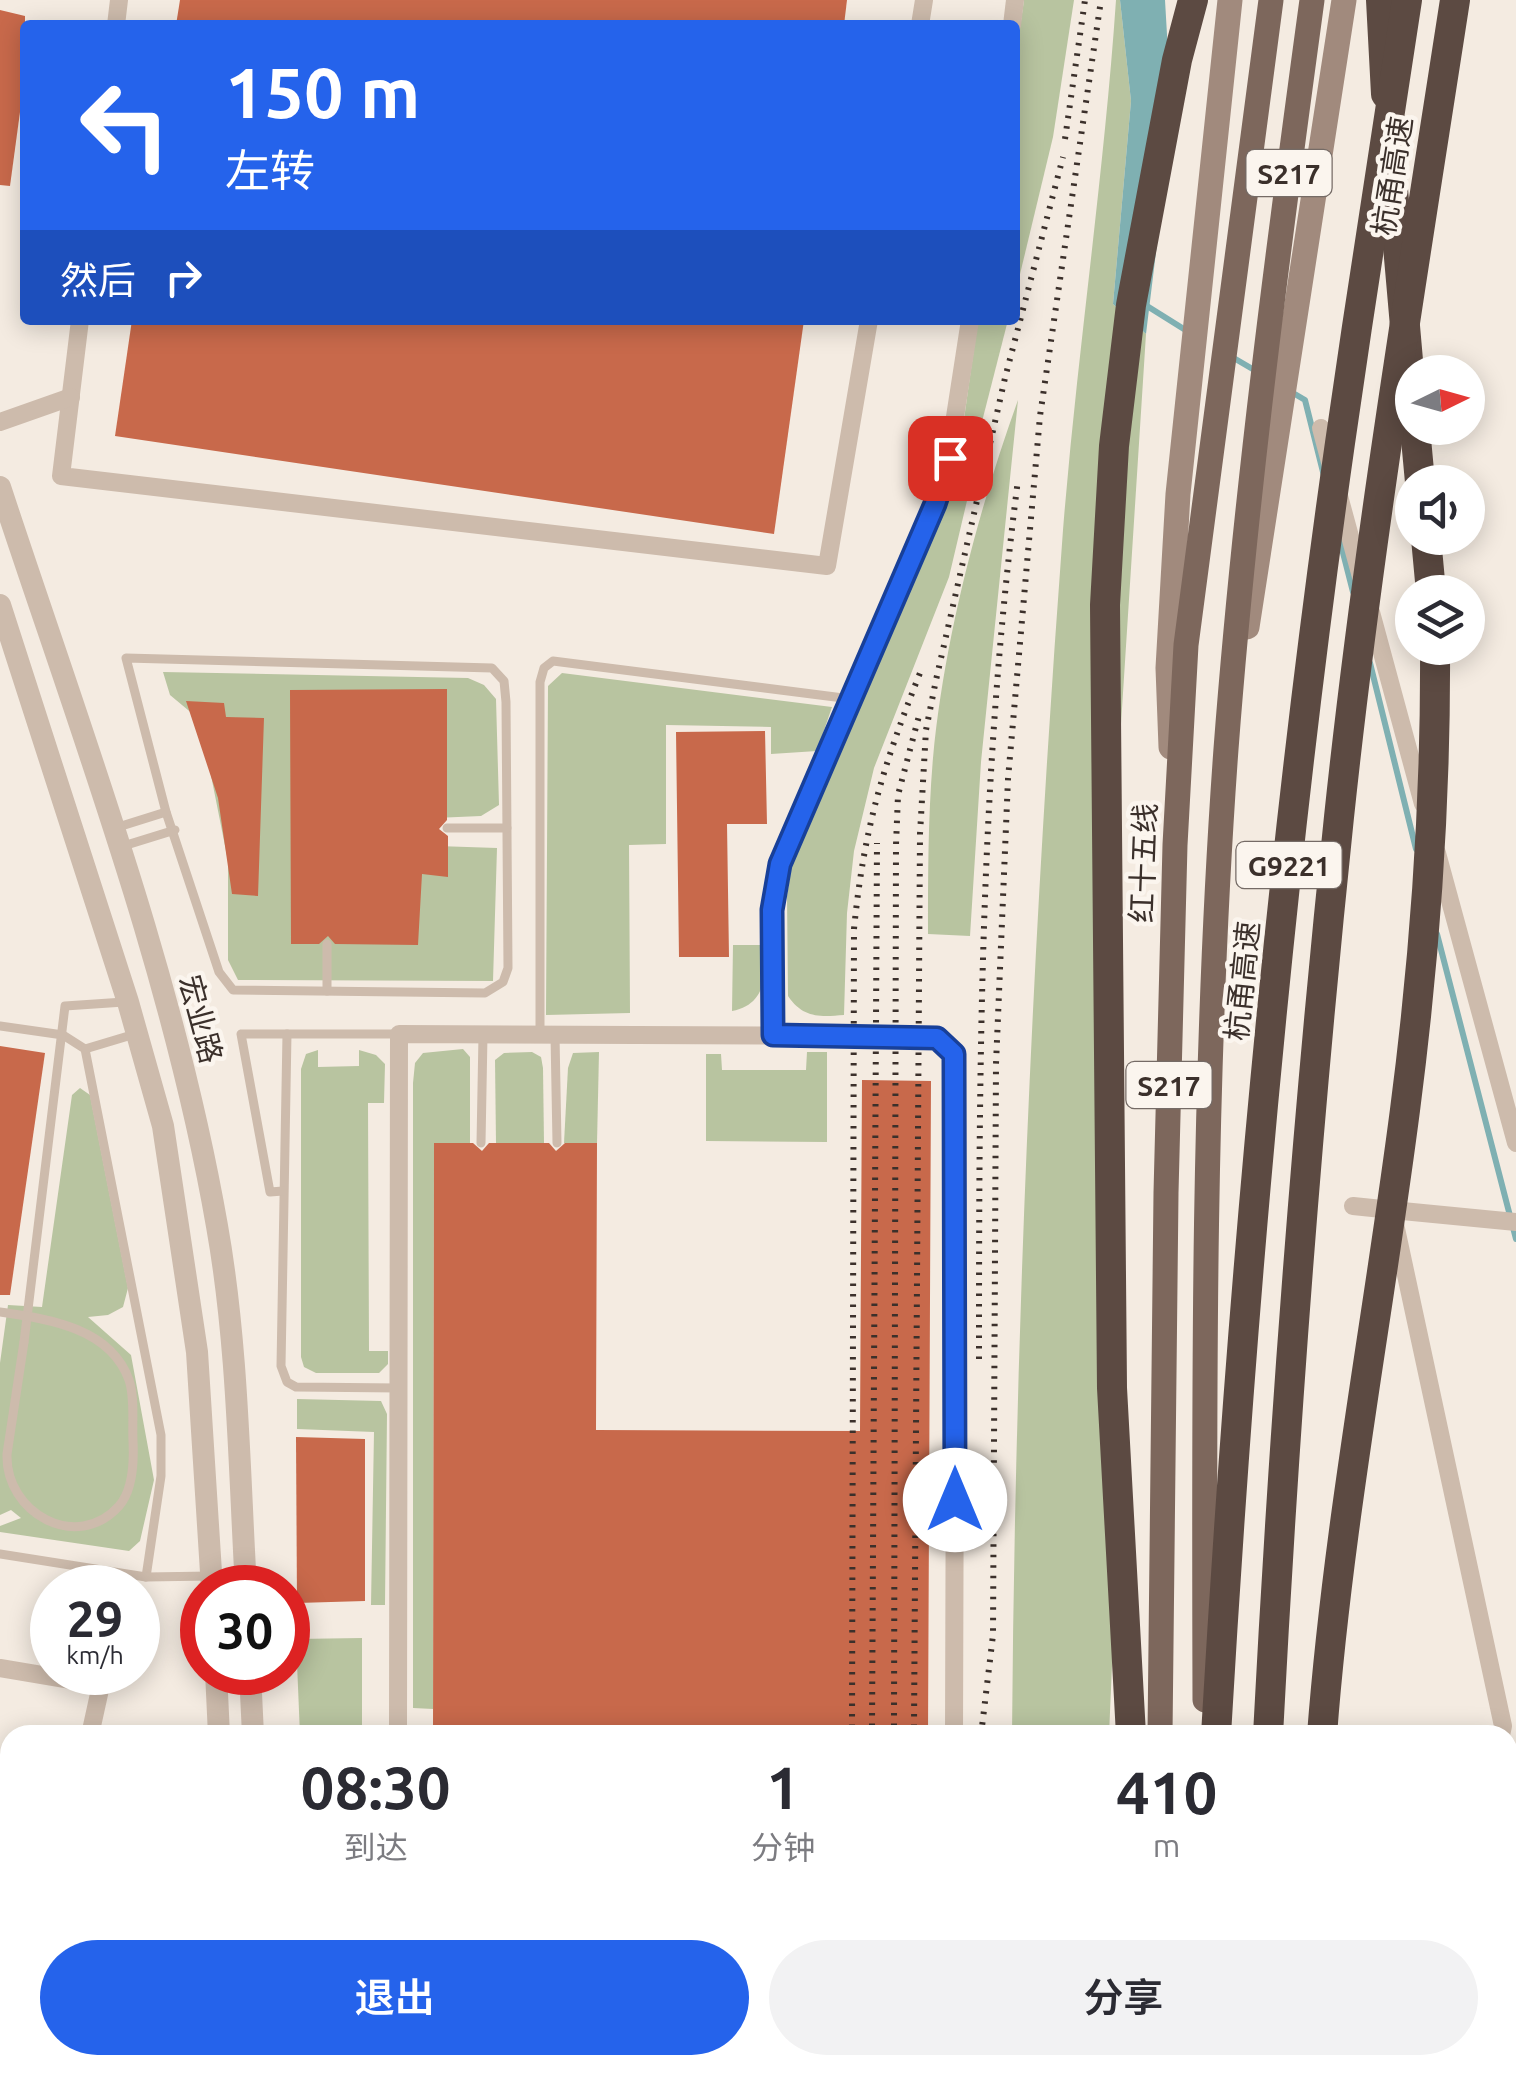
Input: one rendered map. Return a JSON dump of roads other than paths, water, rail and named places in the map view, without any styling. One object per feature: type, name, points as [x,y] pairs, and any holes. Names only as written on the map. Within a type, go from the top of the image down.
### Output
[{"type":"highway","points":[[1129,1725],[1112,1388],[1105,605],[1114,446],[1131,305],[1177,60],[1193,0]]},
{"type":"highway","points":[[1381,0],[1395,234],[1407,355]]},
{"type":"highway","name":"杭甬高速","points":[[1217,1725],[1230,1507],[1275,998],[1305,722],[1340,445],[1407,0]]},
{"type":"highway","name":"杭甬高速","points":[[1269,1725],[1289,1366],[1340,815],[1385,451],[1455,0]]},
{"type":"highway","points":[[1323,1725],[1332,1600],[1405,1110],[1423,951],[1436,782],[1435,665]]},
{"type":"main road","points":[[1175,837],[1168,668],[1186,422],[1230,0]]},
{"type":"main road","name":"红十五线","points":[[1160,1725],[1175,837],[1186,645],[1226,315],[1271,0]]},
{"type":"main road","name":"S217","points":[[1206,1725],[1204,1490],[1214,957],[1226,748],[1262,476],[1268,346],[1312,0]]},
{"type":"main road","points":[[1262,476],[1286,369],[1344,0]]},
{"type":"street","points":[[79,325],[61,476],[827,566],[868,325]]},
{"type":"street","points":[[773,1035],[774,889],[946,476],[969,325]]},
{"type":"street","points":[[0,422],[71,397]]},
{"type":"street","points":[[1320,428],[1516,1144]]},
{"type":"street","name":"宏业路","points":[[0,487],[116,838],[186,1076],[218,1228],[231,1342],[245,1565]]},
{"type":"street","points":[[0,605],[128,1002],[163,1126],[197,1352],[210,1565]]},
{"type":"street","points":[[398,1725],[398,1034],[937,1038],[954,1054],[954,1725]]},
{"type":"street","points":[[1353,1206],[1507,1222]]},
{"type":"street","points":[[1392,1210],[1496,1690],[1500,1725]]},
{"type":"street","points":[[0,1668],[101,1685],[92,1725]]},
{"type":"street","points":[[217,1695],[219,1725]]},
{"type":"street","points":[[251,1695],[253,1725]]},
{"type":"lane","points":[[126,658],[492,668],[504,681],[505,692],[508,968],[503,982],[485,993],[234,990],[219,972],[166,812],[126,658]]},
{"type":"lane","points":[[557,1143],[547,1035],[540,682],[544,668],[553,661],[851,699]]},
{"type":"lane","points":[[116,838],[166,812]]},
{"type":"lane","points":[[448,828],[506,828]]},
{"type":"lane","points":[[116,838],[175,830]]},
{"type":"lane","points":[[326,944],[327,991]]},
{"type":"lane","points":[[0,1312],[75,1326],[116,1358],[129,1381],[134,1465],[122,1504],[106,1517],[81,1524],[44,1520],[14,1494],[6,1473],[7,1454],[24,1342],[63,1036],[65,1006],[128,1002]]},
{"type":"lane","points":[[0,1026],[63,1036],[85,1049],[137,1033]]},
{"type":"lane","points":[[283,1191],[270,1192],[241,1034],[398,1034]]},
{"type":"lane","points":[[287,1034],[281,1366],[287,1382],[310,1388],[401,1388]]},
{"type":"lane","points":[[481,1143],[483,1034]]},
{"type":"lane","points":[[85,1049],[161,1434],[161,1476],[148,1565]]},
{"type":"lane","points":[[0,1554],[70,1565]]},
{"type":"water","points":[[1120,0],[1165,0],[1172,121],[1146,334],[1113,304],[1131,101]]},
{"type":"waterway","points":[[1147,306],[1187,331]]},
{"type":"waterway","points":[[1232,357],[1256,371]]},
{"type":"waterway","points":[[1288,390],[1305,400],[1324,476]]},
{"type":"waterway","points":[[1340,541],[1353,592]]},
{"type":"waterway","points":[[1370,663],[1416,849]]},
{"type":"waterway","points":[[1437,934],[1516,1239]]},
{"type":"railway","points":[[1065,139],[1085,0]]},
{"type":"railway","points":[[982,1725],[993,1635],[996,1064],[1008,779],[1040,416],[1101,0]]},
{"type":"railway","points":[[1020,321],[1063,157]]},
{"type":"railway","points":[[914,1725],[920,834],[926,730],[1019,325]]},
{"type":"railway","points":[[979,1359],[984,919],[996,699],[1018,480]]},
{"type":"railway","points":[[852,1725],[854,929],[863,859],[877,798],[920,673]]},
{"type":"railway","points":[[894,1725],[896,845],[898,795],[920,712]]},
{"type":"railway","points":[[872,1725],[877,843]]}]
